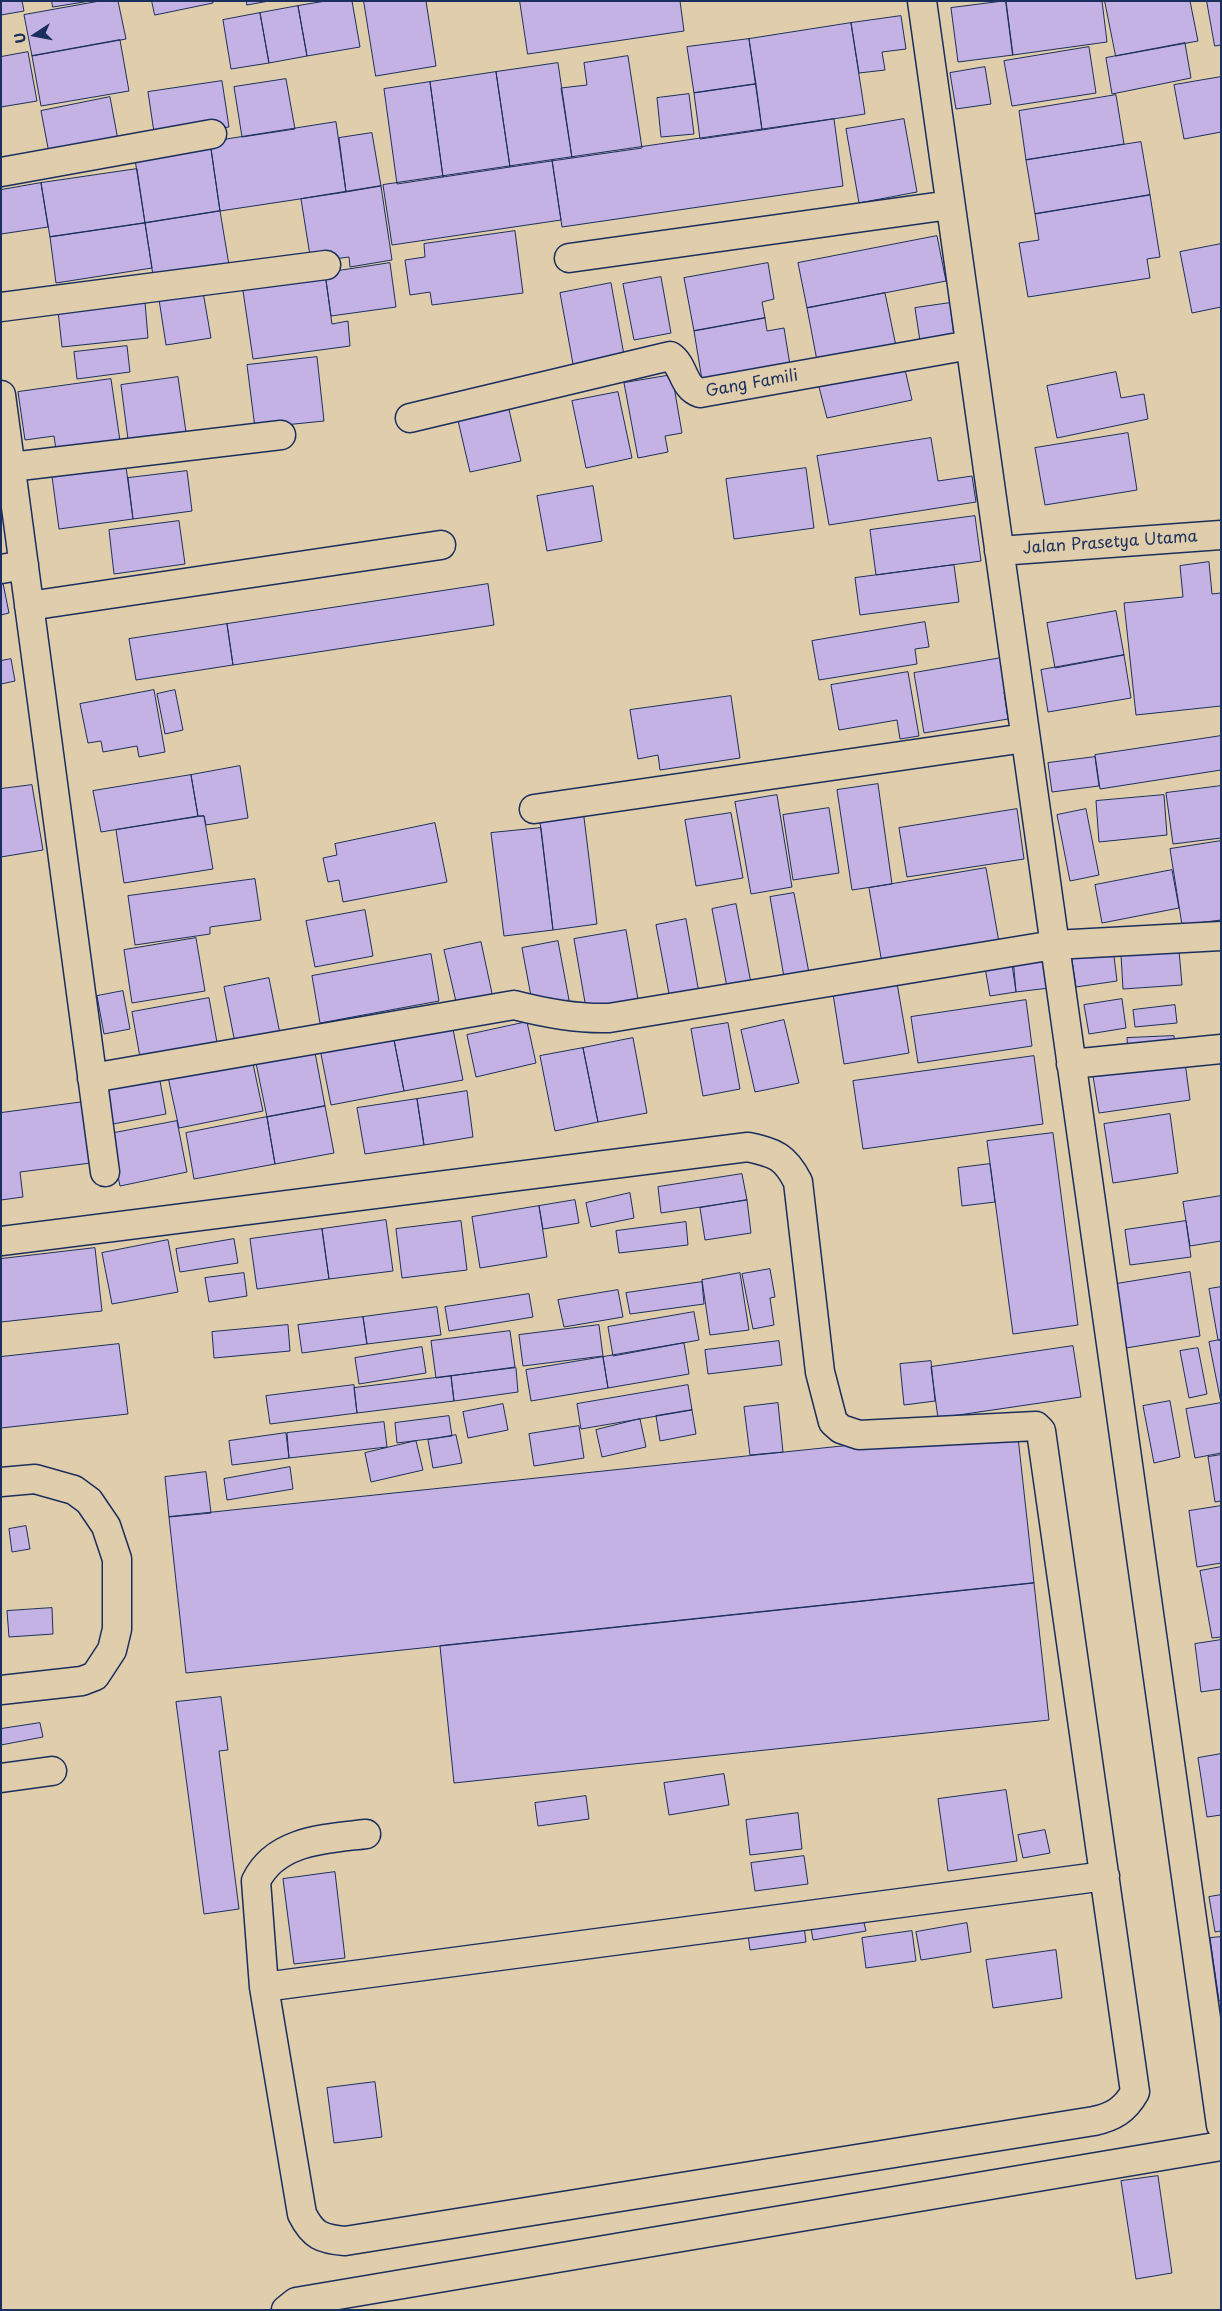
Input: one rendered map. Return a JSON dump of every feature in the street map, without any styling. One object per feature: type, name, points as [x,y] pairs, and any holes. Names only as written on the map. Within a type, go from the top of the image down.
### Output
[{"type":"street","points":[[922,1],[1221,2125]]},
{"type":"street","points":[[1,172],[212,134]]},
{"type":"street","points":[[569,258],[950,205]]},
{"type":"street","points":[[1,307],[326,265]]},
{"type":"street","name":"Gang Famili","points":[[410,418],[670,356],[676,360],[688,386],[700,393],[970,346]]},
{"type":"street","points":[[1,395],[11,467],[13,567],[29,606],[105,1172]]},
{"type":"street","points":[[11,467],[280,435]]},
{"type":"street","name":"Jalan Prasetya Utama","points":[[999,551],[1221,535]]},
{"type":"street","points":[[29,606],[441,545]]},
{"type":"street","points":[[534,809],[1025,738]]},
{"type":"street","points":[[92,1078],[514,1005],[536,1011],[587,1019],[610,1018],[1054,945],[1221,936]]},
{"type":"street","points":[[1071,1064],[1221,1048]]},
{"type":"street","points":[[1,1240],[748,1147],[774,1152],[790,1167],[798,1182],[820,1372],[833,1422],[841,1429],[859,1435],[1036,1426],[1041,1431],[1135,2092],[1129,2103],[1112,2115],[1084,2122],[345,2241],[320,2237],[306,2224],[302,2214],[264,1987],[256,1881],[262,1867],[274,1856],[291,1848],[319,1840],[366,1834]]},
{"type":"street","points":[[1,1482],[35,1479],[74,1490],[89,1501],[106,1526],[117,1559],[117,1629],[112,1650],[95,1676],[82,1681],[1,1690]]},
{"type":"street","points":[[1,1778],[52,1771]]},
{"type":"street","points":[[264,1987],[1104,1876]]},
{"type":"street","points":[[286,2310],[296,2302],[1221,2146]]},
{"type":"building","points":[[1,1],[22,1],[24,11],[1,15]]},
{"type":"building","points":[[52,1],[90,1],[53,7]]},
{"type":"building","points":[[100,1],[118,1],[126,39],[32,56],[24,15]]},
{"type":"building","points":[[152,1],[213,1],[213,3],[155,15]]},
{"type":"building","points":[[247,1],[269,1],[247,5]]},
{"type":"building","points":[[326,1],[352,1],[360,47],[307,56],[298,6]]},
{"type":"building","points":[[364,1],[426,1],[436,66],[376,76]]},
{"type":"building","points":[[520,1],[680,1],[684,31],[528,54]]},
{"type":"building","points":[[1006,1],[1102,1],[1107,42],[1013,55]]},
{"type":"building","points":[[1006,1],[1013,55],[958,62],[951,8]]},
{"type":"building","points":[[1105,1],[1190,1],[1198,41],[1116,56]]},
{"type":"building","points":[[1207,1],[1221,1],[1221,45],[1215,46]]},
{"type":"building","points":[[298,6],[307,56],[269,63],[260,13]]},
{"type":"building","points":[[260,13],[269,63],[231,69],[223,20]]},
{"type":"building","points":[[901,16],[906,49],[882,52],[885,70],[859,73],[851,23]]},
{"type":"building","points":[[851,23],[865,114],[762,130],[749,39]]},
{"type":"building","points":[[749,39],[756,84],[694,93],[687,47]]},
{"type":"building","points":[[120,40],[129,91],[41,106],[32,56]]},
{"type":"building","points":[[1185,43],[1191,78],[1112,94],[1106,58]]},
{"type":"building","points":[[1089,47],[1096,93],[1012,106],[1004,61]]},
{"type":"building","points":[[28,52],[37,101],[1,107],[1,57]]},
{"type":"building","points":[[628,56],[642,148],[572,158],[561,88],[587,85],[584,63]]},
{"type":"building","points":[[558,63],[572,158],[510,167],[496,72]]},
{"type":"building","points":[[985,67],[991,104],[956,109],[950,73]]},
{"type":"building","points":[[496,72],[510,167],[443,177],[430,82]]},
{"type":"building","points":[[1221,77],[1221,132],[1184,139],[1174,85]]},
{"type":"building","points":[[286,79],[295,129],[242,137],[234,87]]},
{"type":"building","points":[[222,81],[229,127],[155,139],[148,92]]},
{"type":"building","points":[[430,82],[443,177],[397,184],[384,89]]},
{"type":"building","points":[[756,84],[762,130],[700,139],[694,93]]},
{"type":"building","points":[[689,94],[694,134],[661,137],[657,98]]},
{"type":"building","points":[[1116,95],[1124,144],[1026,160],[1019,111]]},
{"type":"building","points":[[110,97],[118,140],[49,153],[41,111]]},
{"type":"building","points":[[834,119],[843,186],[562,227],[552,160]]},
{"type":"building","points":[[904,119],[917,192],[859,203],[846,129]]},
{"type":"building","points":[[336,122],[346,192],[220,211],[210,142]]},
{"type":"building","points":[[372,133],[381,186],[346,192],[339,138]]},
{"type":"building","points":[[210,142],[220,211],[145,223],[134,153]]},
{"type":"building","points":[[1141,142],[1150,195],[1035,214],[1026,160]]},
{"type":"building","points":[[552,160],[561,220],[392,245],[383,185]]},
{"type":"building","points":[[137,169],[145,223],[50,237],[41,183]]},
{"type":"building","points":[[41,183],[48,227],[1,234],[1,190]]},
{"type":"building","points":[[381,186],[392,260],[350,267],[349,257],[311,262],[301,199]]},
{"type":"building","points":[[1150,195],[1160,257],[1147,259],[1150,278],[1028,297],[1019,243],[1039,240],[1035,214]]},
{"type":"building","points":[[220,211],[230,271],[154,282],[145,223]]},
{"type":"building","points":[[145,223],[152,268],[56,283],[50,237]]},
{"type":"building","points":[[515,231],[523,293],[432,305],[430,292],[410,295],[405,260],[425,257],[424,244]]},
{"type":"building","points":[[937,236],[946,281],[807,308],[798,263]]},
{"type":"building","points":[[1221,244],[1221,307],[1192,313],[1180,252]]},
{"type":"building","points":[[390,263],[396,307],[331,316],[325,273]]},
{"type":"building","points":[[768,263],[774,299],[762,302],[765,318],[694,331],[684,278]]},
{"type":"building","points":[[325,273],[332,324],[348,321],[350,346],[253,359],[242,284]]},
{"type":"building","points":[[661,277],[671,333],[634,340],[623,284]]},
{"type":"building","points":[[611,283],[624,355],[573,364],[560,293]]},
{"type":"building","points":[[202,286],[211,338],[166,345],[158,293]]},
{"type":"building","points":[[885,293],[897,351],[818,366],[807,308]]},
{"type":"building","points":[[145,302],[148,338],[62,347],[58,311]]},
{"type":"building","points":[[950,303],[954,336],[920,341],[915,308]]},
{"type":"building","points":[[765,318],[767,331],[784,328],[790,365],[702,380],[694,331]]},
{"type":"building","points":[[127,346],[130,372],[77,379],[74,352]]},
{"type":"building","points":[[317,357],[324,421],[255,428],[247,365]]},
{"type":"building","points":[[904,365],[912,400],[827,418],[818,383]]},
{"type":"building","points":[[1116,372],[1121,398],[1144,394],[1148,419],[1057,438],[1047,386]]},
{"type":"building","points":[[672,375],[682,433],[665,436],[668,452],[638,458],[624,383]]},
{"type":"building","points":[[178,377],[187,439],[129,447],[121,385]]},
{"type":"building","points":[[111,379],[120,441],[56,450],[54,436],[25,440],[18,392]]},
{"type":"building","points":[[618,392],[632,458],[586,468],[572,401]]},
{"type":"building","points":[[507,401],[521,461],[470,472],[456,412]]},
{"type":"building","points":[[1128,433],[1137,490],[1045,505],[1035,448]]},
{"type":"building","points":[[931,438],[938,481],[972,476],[976,502],[829,525],[817,456]]},
{"type":"building","points":[[125,459],[133,519],[59,529],[51,469]]},
{"type":"building","points":[[806,468],[814,528],[734,539],[726,479]]},
{"type":"building","points":[[187,471],[192,511],[133,519],[128,478]]},
{"type":"building","points":[[593,486],[602,541],[547,551],[537,496]]},
{"type":"building","points":[[975,516],[981,561],[876,575],[870,530]]},
{"type":"building","points":[[179,521],[185,564],[114,574],[109,530]]},
{"type":"building","points":[[1209,562],[1212,594],[1221,593],[1221,706],[1136,715],[1124,603],[1183,597],[1180,566]]},
{"type":"building","points":[[954,565],[959,602],[860,615],[855,578]]},
{"type":"building","points":[[1,573],[9,613],[1,615]]},
{"type":"building","points":[[488,584],[494,625],[233,665],[227,624]]},
{"type":"building","points":[[1116,611],[1124,655],[1055,668],[1047,623]]},
{"type":"building","points":[[925,622],[929,647],[915,649],[917,664],[819,680],[812,641]]},
{"type":"building","points":[[227,624],[233,665],[136,680],[129,639]]},
{"type":"building","points":[[1124,655],[1131,698],[1048,712],[1041,670]]},
{"type":"building","points":[[1007,657],[1013,690],[1004,692],[1008,719],[924,733],[914,673]]},
{"type":"building","points":[[11,659],[15,681],[1,684],[1,661]]},
{"type":"building","points":[[908,672],[919,736],[900,739],[897,720],[839,730],[831,685]]},
{"type":"building","points":[[154,690],[165,752],[139,757],[137,746],[103,752],[101,741],[88,743],[80,704]]},
{"type":"building","points":[[175,690],[183,730],[165,734],[157,694]]},
{"type":"building","points":[[731,696],[740,758],[660,770],[658,755],[638,759],[630,710]]},
{"type":"building","points":[[1221,736],[1221,770],[1100,789],[1095,755]]},
{"type":"building","points":[[1095,757],[1099,786],[1052,792],[1048,763]]},
{"type":"building","points":[[240,766],[248,818],[206,825],[204,816],[198,816],[191,775]]},
{"type":"building","points":[[191,775],[198,816],[101,832],[93,791]]},
{"type":"building","points":[[878,784],[892,884],[852,890],[837,790]]},
{"type":"building","points":[[32,785],[43,850],[1,857],[1,789]]},
{"type":"building","points":[[1221,786],[1221,838],[1173,844],[1166,793]]},
{"type":"building","points":[[777,795],[792,887],[751,894],[735,802]]},
{"type":"building","points":[[1164,795],[1167,835],[1099,842],[1096,801]]},
{"type":"building","points":[[829,808],[839,873],[793,880],[783,815]]},
{"type":"building","points":[[583,809],[597,924],[553,930],[539,814]]},
{"type":"building","points":[[1017,809],[1024,859],[907,877],[899,828]]},
{"type":"building","points":[[1086,809],[1099,875],[1070,881],[1057,815]]},
{"type":"building","points":[[731,813],[743,878],[696,886],[685,820]]},
{"type":"building","points":[[204,816],[213,869],[124,883],[116,830]]},
{"type":"building","points":[[435,823],[447,882],[343,902],[339,880],[328,882],[323,858],[337,855],[335,844]]},
{"type":"building","points":[[541,828],[553,930],[504,936],[491,833]]},
{"type":"building","points":[[1221,841],[1221,920],[1182,925],[1170,849]]},
{"type":"building","points":[[986,868],[1000,948],[883,969],[869,888]]},
{"type":"building","points":[[1172,870],[1179,908],[1102,923],[1095,885]]},
{"type":"building","points":[[255,879],[261,920],[210,927],[210,934],[135,945],[128,896]]},
{"type":"building","points":[[794,893],[809,973],[784,977],[770,897]]},
{"type":"building","points":[[736,904],[751,983],[727,987],[712,909]]},
{"type":"building","points":[[365,910],[373,956],[315,967],[306,921]]},
{"type":"building","points":[[686,919],[699,993],[670,999],[656,925]]},
{"type":"building","points":[[626,930],[639,1005],[587,1014],[574,939]]},
{"type":"building","points":[[196,938],[205,991],[132,1003],[124,950]]},
{"type":"building","points":[[558,941],[569,1000],[533,1007],[522,948]]},
{"type":"building","points":[[481,942],[493,998],[457,1006],[444,950]]},
{"type":"building","points":[[1113,948],[1117,981],[1076,987],[1071,954]]},
{"type":"building","points":[[1179,950],[1182,985],[1123,989],[1121,955]]},
{"type":"building","points":[[431,954],[439,1001],[320,1023],[312,976]]},
{"type":"building","points":[[1047,955],[1049,988],[1016,992],[1013,958]]},
{"type":"building","points":[[1011,957],[1016,992],[990,996],[984,962]]},
{"type":"building","points":[[269,978],[281,1039],[236,1048],[224,987]]},
{"type":"building","points":[[897,983],[909,1053],[844,1064],[833,994]]},
{"type":"building","points":[[123,991],[130,1029],[104,1034],[97,996]]},
{"type":"building","points":[[209,998],[218,1048],[141,1063],[132,1012]]},
{"type":"building","points":[[1122,999],[1126,1028],[1089,1034],[1084,1005]]},
{"type":"building","points":[[1026,1000],[1032,1046],[918,1063],[911,1017]]},
{"type":"building","points":[[1175,1005],[1177,1023],[1135,1027],[1133,1010]]},
{"type":"building","points":[[784,1020],[799,1083],[755,1092],[741,1030]]},
{"type":"building","points":[[527,1022],[536,1063],[476,1077],[467,1035]]},
{"type":"building","points":[[728,1023],[740,1089],[703,1096],[691,1029]]},
{"type":"building","points":[[452,1024],[463,1080],[404,1091],[393,1035]]},
{"type":"building","points":[[393,1035],[404,1091],[331,1105],[320,1049]]},
{"type":"building","points":[[1174,1036],[1175,1050],[1128,1053],[1127,1038]]},
{"type":"building","points":[[633,1038],[647,1113],[598,1122],[583,1048]]},
{"type":"building","points":[[314,1047],[325,1106],[267,1117],[255,1058]]},
{"type":"building","points":[[583,1048],[598,1122],[555,1131],[540,1056]]},
{"type":"building","points":[[1034,1056],[1043,1124],[863,1149],[853,1081]]},
{"type":"building","points":[[252,1059],[263,1111],[179,1128],[168,1077]]},
{"type":"building","points":[[1185,1062],[1190,1100],[1099,1113],[1093,1076]]},
{"type":"building","points":[[158,1070],[166,1114],[113,1124],[105,1080]]},
{"type":"building","points":[[467,1091],[473,1137],[424,1145],[417,1099]]},
{"type":"building","points":[[417,1099],[424,1145],[365,1154],[357,1108]]},
{"type":"building","points":[[91,1101],[99,1162],[20,1172],[23,1197],[1,1200],[1,1113]]},
{"type":"building","points":[[325,1106],[334,1153],[275,1164],[267,1117]]},
{"type":"building","points":[[1170,1114],[1178,1173],[1113,1183],[1104,1124]]},
{"type":"building","points":[[267,1117],[275,1164],[194,1179],[186,1133]]},
{"type":"building","points":[[177,1121],[187,1172],[120,1186],[109,1134]]},
{"type":"building","points":[[1053,1133],[1078,1325],[1013,1334],[987,1141]]},
{"type":"building","points":[[990,1164],[995,1202],[962,1206],[958,1168]]},
{"type":"building","points":[[742,1174],[747,1200],[661,1213],[658,1187]]},
{"type":"building","points":[[630,1193],[634,1218],[591,1227],[586,1203]]},
{"type":"building","points":[[1221,1196],[1221,1241],[1190,1246],[1183,1202]]},
{"type":"building","points":[[575,1200],[579,1223],[543,1229],[539,1206]]},
{"type":"building","points":[[747,1200],[751,1233],[705,1240],[700,1208]]},
{"type":"building","points":[[539,1206],[547,1257],[480,1268],[472,1217]]},
{"type":"building","points":[[386,1220],[393,1271],[329,1279],[322,1229]]},
{"type":"building","points":[[461,1221],[467,1270],[402,1278],[396,1229]]},
{"type":"building","points":[[1186,1221],[1191,1257],[1130,1265],[1125,1230]]},
{"type":"building","points":[[686,1222],[688,1245],[619,1253],[616,1231]]},
{"type":"building","points":[[322,1229],[329,1279],[257,1289],[250,1239]]},
{"type":"building","points":[[234,1239],[238,1263],[180,1272],[176,1249]]},
{"type":"building","points":[[168,1240],[178,1292],[112,1304],[102,1253]]},
{"type":"building","points":[[95,1248],[102,1311],[1,1322],[1,1259]]},
{"type":"building","points":[[770,1269],[775,1297],[770,1298],[774,1325],[753,1329],[742,1274]]},
{"type":"building","points":[[1190,1272],[1200,1336],[1126,1348],[1116,1284]]},
{"type":"building","points":[[244,1273],[247,1296],[209,1302],[205,1278]]},
{"type":"building","points":[[740,1273],[749,1330],[710,1335],[702,1280]]},
{"type":"building","points":[[702,1282],[704,1304],[630,1314],[626,1293]]},
{"type":"building","points":[[1221,1287],[1221,1340],[1218,1340],[1209,1289]]},
{"type":"building","points":[[618,1290],[623,1317],[564,1327],[558,1300]]},
{"type":"building","points":[[529,1294],[533,1317],[449,1331],[445,1307]]},
{"type":"building","points":[[437,1307],[441,1335],[367,1344],[363,1317]]},
{"type":"building","points":[[694,1312],[699,1340],[613,1356],[608,1327]]},
{"type":"building","points":[[363,1317],[367,1344],[302,1353],[298,1325]]},
{"type":"building","points":[[288,1325],[290,1351],[214,1358],[212,1332]]},
{"type":"building","points":[[599,1325],[603,1356],[523,1366],[519,1335]]},
{"type":"building","points":[[510,1331],[515,1367],[436,1378],[431,1341]]},
{"type":"building","points":[[1221,1340],[1221,1403],[1209,1342]]},
{"type":"building","points":[[779,1341],[782,1365],[708,1374],[705,1350]]},
{"type":"building","points":[[684,1343],[689,1374],[608,1388],[603,1357]]},
{"type":"building","points":[[119,1344],[128,1414],[1,1428],[1,1357]]},
{"type":"building","points":[[1073,1346],[1081,1397],[938,1418],[931,1367]]},
{"type":"building","points":[[422,1347],[426,1373],[359,1384],[355,1358]]},
{"type":"building","points":[[1198,1348],[1207,1394],[1189,1398],[1180,1351]]},
{"type":"building","points":[[603,1357],[608,1388],[531,1401],[526,1370]]},
{"type":"building","points":[[931,1361],[935,1401],[904,1405],[900,1364]]},
{"type":"building","points":[[516,1368],[518,1392],[454,1401],[451,1376]]},
{"type":"building","points":[[451,1376],[454,1401],[357,1413],[354,1388]]},
{"type":"building","points":[[354,1385],[357,1413],[270,1424],[266,1396]]},
{"type":"building","points":[[688,1385],[692,1410],[581,1429],[577,1404]]},
{"type":"building","points":[[1170,1401],[1180,1457],[1154,1463],[1143,1406]]},
{"type":"building","points":[[778,1403],[783,1452],[750,1455],[744,1407]]},
{"type":"building","points":[[1221,1403],[1221,1453],[1195,1458],[1186,1409]]},
{"type":"building","points":[[503,1404],[508,1430],[468,1438],[463,1412]]},
{"type":"building","points":[[692,1410],[696,1434],[660,1441],[656,1416]]},
{"type":"building","points":[[449,1416],[452,1436],[397,1443],[395,1423]]},
{"type":"building","points":[[640,1419],[646,1447],[602,1457],[596,1430]]},
{"type":"building","points":[[384,1422],[387,1447],[289,1458],[287,1433]]},
{"type":"building","points":[[579,1426],[584,1458],[534,1466],[529,1434]]},
{"type":"building","points":[[1017,1428],[1034,1583],[186,1673],[169,1517]]},
{"type":"building","points":[[286,1433],[289,1458],[232,1465],[229,1441]]},
{"type":"building","points":[[456,1435],[462,1463],[433,1468],[428,1440]]},
{"type":"building","points":[[416,1441],[423,1470],[371,1482],[365,1453]]},
{"type":"building","points":[[1221,1455],[1221,1501],[1215,1502],[1208,1457]]},
{"type":"building","points":[[290,1467],[293,1489],[227,1500],[224,1479]]},
{"type":"building","points":[[206,1472],[211,1513],[169,1517],[165,1477]]},
{"type":"building","points":[[1221,1506],[1221,1563],[1197,1567],[1189,1511]]},
{"type":"building","points":[[26,1526],[30,1549],[12,1552],[9,1529]]},
{"type":"building","points":[[1221,1567],[1221,1637],[1212,1638],[1200,1571]]},
{"type":"building","points":[[1034,1583],[1049,1720],[454,1783],[440,1646]]},
{"type":"building","points":[[52,1608],[53,1634],[9,1637],[7,1611]]},
{"type":"building","points":[[1221,1640],[1221,1689],[1201,1692],[1195,1644]]},
{"type":"building","points":[[221,1697],[228,1750],[219,1751],[239,1909],[204,1914],[176,1702]]},
{"type":"building","points":[[40,1723],[43,1737],[1,1745],[1,1729]]},
{"type":"building","points":[[1221,1754],[1221,1815],[1207,1817],[1198,1758]]},
{"type":"building","points":[[724,1774],[729,1805],[669,1815],[664,1783]]},
{"type":"building","points":[[1006,1790],[1017,1861],[948,1871],[938,1799]]},
{"type":"building","points":[[586,1796],[589,1819],[538,1826],[535,1803]]},
{"type":"building","points":[[798,1813],[802,1849],[750,1855],[746,1820]]},
{"type":"building","points":[[1045,1830],[1050,1853],[1023,1858],[1018,1835]]},
{"type":"building","points":[[804,1856],[808,1884],[755,1891],[751,1863]]},
{"type":"building","points":[[335,1872],[345,1958],[294,1964],[283,1879]]},
{"type":"building","points":[[1221,1895],[1221,1931],[1215,1932],[1209,1897]]},
{"type":"building","points":[[861,1910],[866,1931],[813,1940],[809,1916]]},
{"type":"building","points":[[803,1918],[806,1942],[750,1950],[747,1927]]},
{"type":"building","points":[[967,1923],[971,1952],[921,1960],[916,1932]]},
{"type":"building","points":[[912,1931],[916,1961],[866,1968],[862,1938]]},
{"type":"building","points":[[1221,1937],[1221,2000],[1219,2001],[1210,1938]]},
{"type":"building","points":[[1056,1950],[1062,1998],[993,2008],[986,1960]]},
{"type":"building","points":[[375,2082],[382,2137],[334,2143],[327,2088]]},
{"type":"building","points":[[1158,2176],[1172,2273],[1136,2279],[1121,2181]]}]
